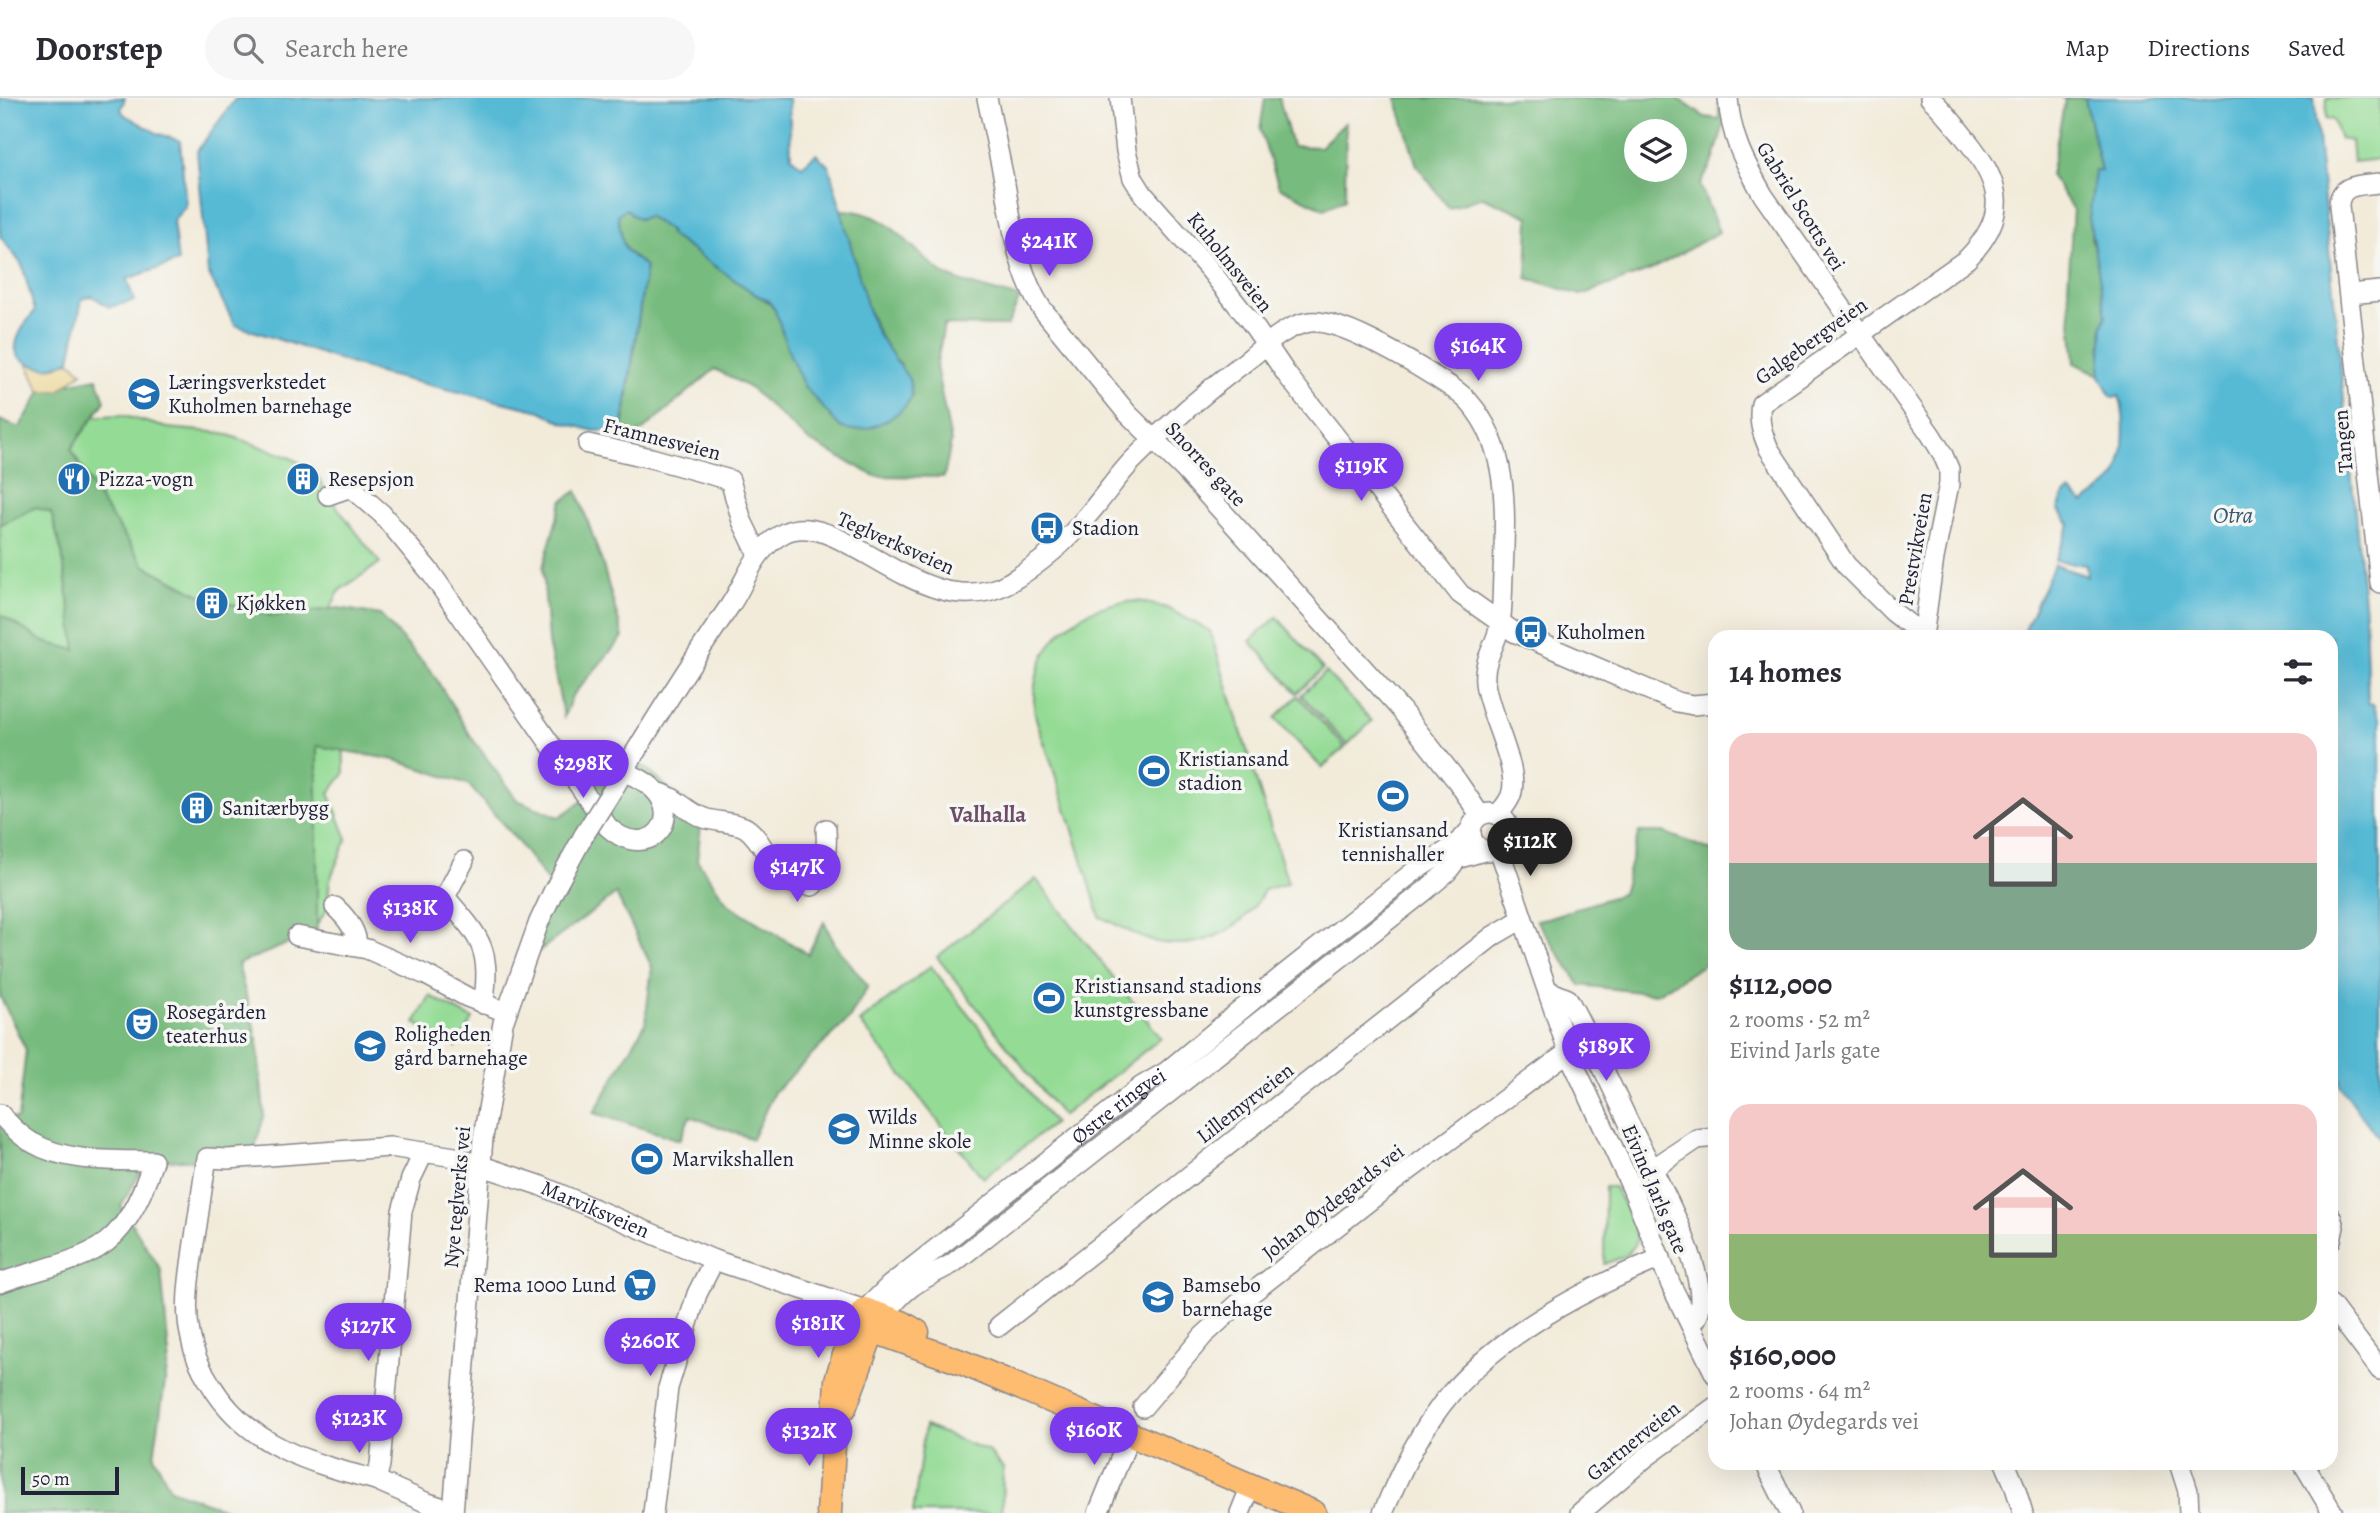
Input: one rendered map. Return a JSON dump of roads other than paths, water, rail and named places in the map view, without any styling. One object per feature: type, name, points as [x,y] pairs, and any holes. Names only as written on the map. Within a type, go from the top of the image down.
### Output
[{"type":"main road","name":"Marviksveien","points":[[870,1321],[1314,1513]]},
{"type":"main road","name":"Østre ringvei","points":[[829,1513],[835,1428],[870,1321]]},
{"type":"street","name":"Snorres gate","points":[[987,98],[1014,232],[1035,299],[1126,413],[1184,469],[1401,710],[1458,781],[1483,820],[1474,844],[1491,850]]},
{"type":"street","name":"Kuholmsveien","points":[[1120,98],[1123,132],[1133,178],[1143,194],[1210,270],[1266,344],[1297,325],[1309,322],[1331,324],[1401,356],[1444,383],[1466,400],[1489,436],[1502,468],[1503,556],[1500,621],[1488,654],[1486,694],[1509,764],[1512,795],[1483,820]]},
{"type":"street","name":"Gabriel Scotts vei","points":[[1728,98],[1733,135],[1740,154],[1763,195],[1931,435],[1949,469]]},
{"type":"street","name":"Galgebergveien","points":[[1916,630],[1893,612],[1846,565],[1769,449],[1761,430],[1759,415],[1761,404],[1966,259],[1983,243],[1994,216],[1996,199],[1988,167],[1952,120],[1930,98]]},
{"type":"street","name":"Tangen","points":[[2380,183],[2352,186],[2339,198],[2375,488],[2380,583]]},
{"type":"street","points":[[2350,294],[2380,292]]},
{"type":"street","name":"Teglverksveien","points":[[506,1012],[539,922],[584,835],[730,606],[758,554],[775,539],[792,530],[817,532],[848,544],[938,590],[964,595],[985,593],[1024,573],[1073,532],[1123,471],[1154,440],[1201,395],[1266,344]]},
{"type":"street","points":[[1266,344],[1287,375],[1460,594],[1514,632],[1677,702],[1693,705],[1708,704]]},
{"type":"street","name":"Framnesveien","points":[[588,444],[730,480],[743,521],[758,554]]},
{"type":"street","name":"Prestvikveien","points":[[1924,630],[1934,558],[1948,499],[1949,469]]},
{"type":"street","points":[[328,495],[351,487],[370,502],[396,530],[446,593],[608,827],[630,842],[654,836],[662,827],[666,814],[657,792],[647,783],[619,779]]},
{"type":"street","points":[[657,792],[668,794],[688,811],[745,828],[757,839],[789,881],[812,886],[819,878],[824,864],[826,829]]},
{"type":"street","points":[[1483,820],[1507,825],[1509,832],[1504,845],[1491,850]]},
{"type":"street","name":"Østre ringvei","points":[[870,1321],[889,1286],[1143,1086],[1166,1072],[1412,873],[1459,844],[1483,820]]},
{"type":"street","name":"Østre ringvei","points":[[870,1321],[909,1286],[952,1264],[1415,898],[1447,872],[1457,859],[1491,850]]},
{"type":"street","name":"Eivind Jarls gate","points":[[1491,850],[1522,919],[1569,1054],[1708,1360]]},
{"type":"street","points":[[464,861],[444,897],[474,933],[484,953],[488,969],[483,1004]]},
{"type":"street","points":[[335,907],[353,929],[357,939],[356,946]]},
{"type":"street","name":"Lillemyrveien","points":[[999,1326],[1493,936],[1522,919]]},
{"type":"street","points":[[297,936],[356,946],[506,1012]]},
{"type":"street","name":"Eivind Jarls gate","points":[[1549,991],[1568,999],[1654,1168],[1684,1240],[1697,1280],[1699,1315],[1691,1325]]},
{"type":"street","name":"Nye teglverks vei","points":[[453,1512],[483,1138],[506,1012]]},
{"type":"street","name":"Johan Øydegards vei","points":[[1143,1407],[1203,1336],[1239,1303],[1457,1134],[1569,1054]]},
{"type":"street","points":[[0,1114],[16,1131],[49,1150],[102,1159],[153,1161],[148,1178],[126,1219],[99,1247],[0,1283]]},
{"type":"street","points":[[1654,1168],[1697,1139],[1708,1138]]},
{"type":"street","name":"Marviksveien","points":[[376,1480],[331,1468],[268,1442],[230,1413],[216,1395],[195,1356],[190,1334],[188,1288],[207,1158],[228,1160],[371,1147],[390,1147],[455,1157],[539,1185],[714,1260],[870,1321]]},
{"type":"street","points":[[424,1152],[411,1179],[402,1211],[380,1465],[376,1480],[453,1512]]},
{"type":"street","points":[[1383,1513],[1424,1430],[1467,1376],[1528,1327],[1573,1299],[1661,1258]]},
{"type":"street","points":[[653,1513],[668,1388],[697,1294],[714,1260]]},
{"type":"street","points":[[2338,1313],[2377,1360]]},
{"type":"street","name":"Gartnerveien","points":[[1580,1513],[1646,1457],[1708,1412]]},
{"type":"street","points":[[1098,1513],[1130,1435]]},
{"type":"street","points":[[1768,1470],[1790,1513]]},
{"type":"street","points":[[2008,1470],[2023,1513]]},
{"type":"street","points":[[2181,1470],[2188,1491],[2189,1513]]},
{"type":"street","points":[[2308,1470],[2333,1513]]},
{"type":"street","points":[[1240,1513],[1251,1486]]},
{"type":"water","points":[[0,98],[125,98],[121,110],[125,115],[157,133],[180,141],[186,206],[173,221],[178,262],[127,279],[134,301],[109,307],[92,296],[82,299],[70,360],[54,367],[29,363],[16,351],[19,336],[35,311],[22,265],[0,236]]},
{"type":"water","points":[[236,98],[789,98],[791,157],[802,166],[816,154],[829,166],[870,316],[878,334],[909,379],[912,396],[891,418],[881,423],[860,429],[840,427],[804,386],[791,358],[775,310],[768,300],[758,296],[673,237],[669,234],[671,232],[648,216],[640,219],[627,209],[618,214],[624,245],[631,255],[646,266],[622,430],[594,431],[562,422],[541,411],[382,374],[235,325],[208,273],[197,151]]},
{"type":"water","name":"Otra","points":[[2085,98],[2314,98],[2365,612],[2368,703],[2373,704],[2380,720],[2380,1141],[2340,1085],[2341,1078],[2338,1078],[2338,630],[2025,630],[2054,565],[2087,576],[2086,565],[2055,561],[2070,524],[2058,510],[2064,494],[2070,491],[2084,503],[2115,478],[2120,466],[2123,413],[2119,396],[2111,396],[2100,376],[2106,316],[2089,218],[2095,171],[2101,171]]},
{"type":"place","name":"Læringsverkstedet Kuholmen barnehage","points":[[144,394]]},
{"type":"place","name":"Pizza-vogn","points":[[74,479]]},
{"type":"place","name":"Resepsjon","points":[[303,479]]},
{"type":"place","name":"Stadion","points":[[1047,528]]},
{"type":"place","name":"Kjøkken","points":[[212,603]]},
{"type":"place","name":"Kuholmen","points":[[1531,632]]},
{"type":"place","name":"Kristiansand stadion","points":[[1154,771]]},
{"type":"place","name":"Kristiansand tennishaller","points":[[1393,796]]},
{"type":"place","name":"Sanitærbygg","points":[[197,808]]},
{"type":"place","name":"Kristiansand stadions kunstgressbane","points":[[1049,998]]},
{"type":"place","name":"Rosegården teaterhus","points":[[142,1024]]},
{"type":"place","name":"Roligheden gård barnehage","points":[[370,1046]]},
{"type":"place","name":"Wilds Minne skole","points":[[844,1129]]},
{"type":"place","name":"Marvikshallen","points":[[647,1159]]},
{"type":"place","name":"Rema 1000 Lund","points":[[640,1285]]},
{"type":"place","name":"Bamsebo barnehage","points":[[1158,1297]]},
{"type":"district","name":"Valhalla","points":[[988,814]]}]
